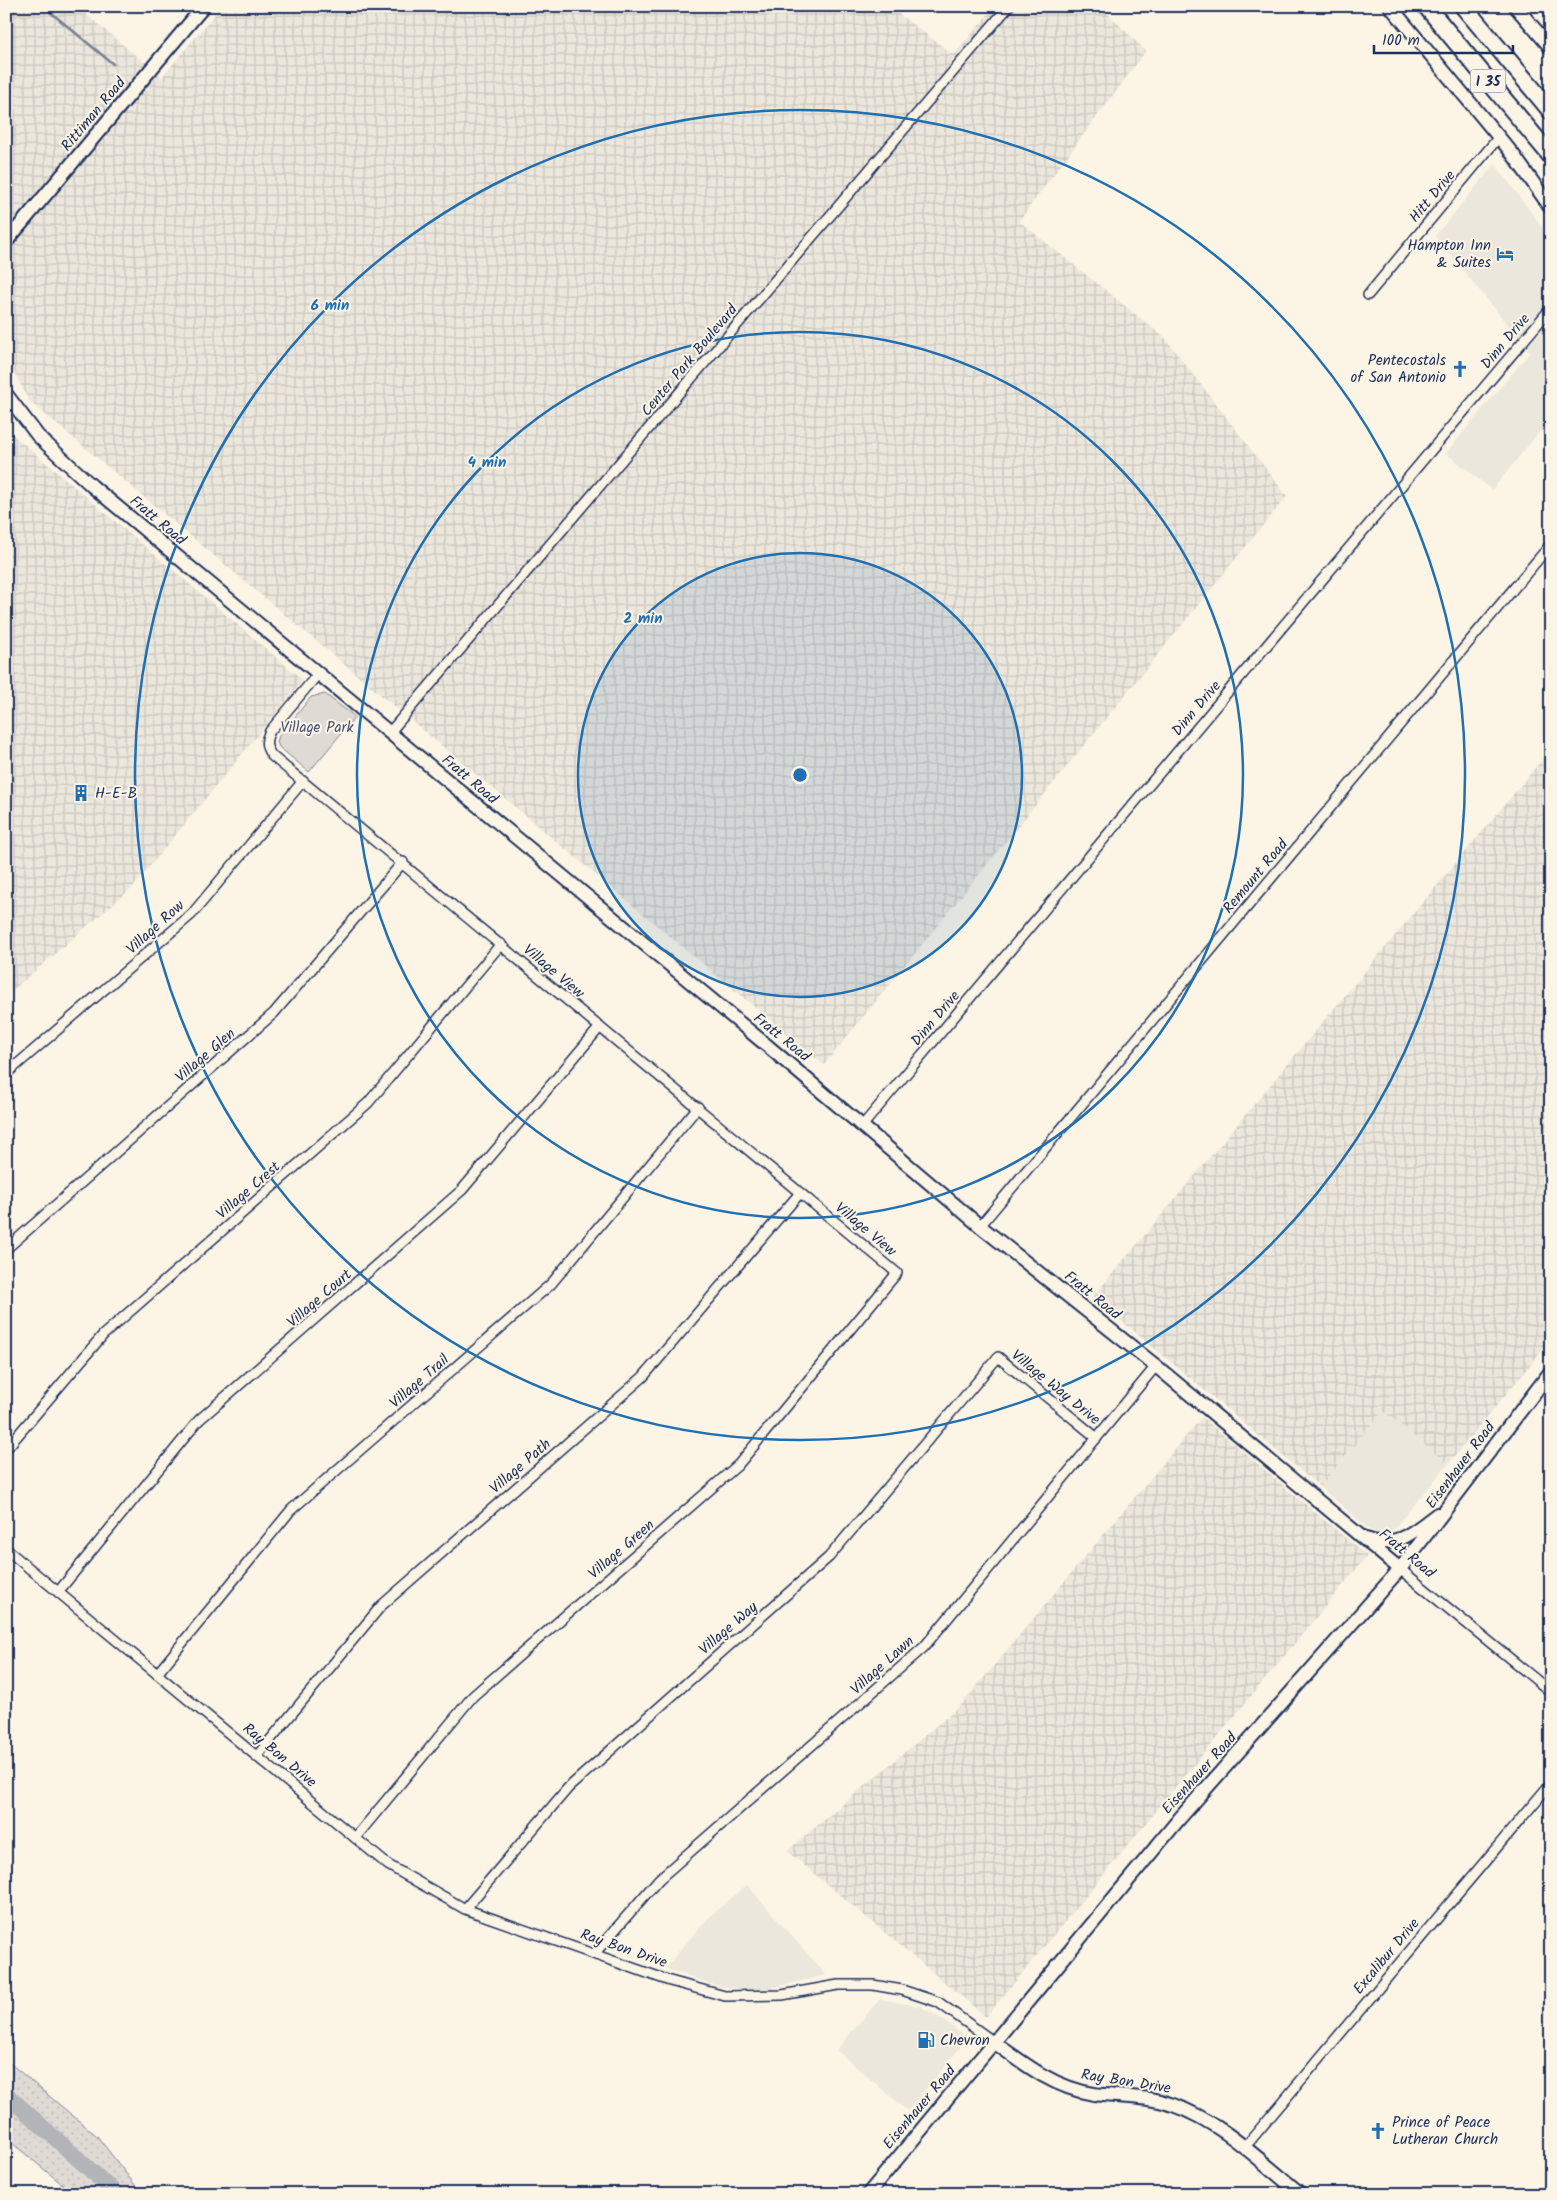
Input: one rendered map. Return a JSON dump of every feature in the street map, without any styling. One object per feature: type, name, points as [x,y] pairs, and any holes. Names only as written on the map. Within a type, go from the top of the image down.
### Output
[{"type":"highway","name":"I 35","points":[[1426,6],[1551,156]]},
{"type":"highway","name":"I 35","points":[[1464,6],[1551,111]]},
{"type":"street","name":"Rittiman Road","points":[[6,242],[204,6]]},
{"type":"street","name":"Center Park Boulevard","points":[[390,732],[1009,6]]},
{"type":"street","points":[[1390,6],[1498,138],[1551,208]]},
{"type":"street","points":[[1515,6],[1551,48]]},
{"type":"street","name":"Hitt Drive","points":[[1368,295],[1498,138]]},
{"type":"street","name":"Dinn Drive","points":[[863,1126],[1551,308]]},
{"type":"street","name":"Fratt Road","points":[[6,394],[38,436],[70,468],[390,732],[863,1126],[980,1226],[1156,1366],[1551,1692]]},
{"type":"street","name":"Remount Road","points":[[980,1226],[1551,544]]},
{"type":"street","name":"Village View","points":[[318,674],[270,731],[266,741],[266,748],[272,756],[403,862],[896,1273]]},
{"type":"street","name":"Village Row","points":[[6,1074],[192,914],[303,781]]},
{"type":"street","name":"Village Glen","points":[[6,1249],[274,1013],[403,862]]},
{"type":"street","name":"Village Crest","points":[[6,1449],[102,1335],[368,1102],[501,944]]},
{"type":"street","name":"Village Court","points":[[58,1592],[199,1420],[462,1190],[600,1027]]},
{"type":"street","name":"Village Trail","points":[[157,1674],[292,1510],[551,1284],[698,1107]]},
{"type":"street","name":"Village Path","points":[[256,1757],[381,1606],[643,1377],[800,1192]]},
{"type":"street","name":"Village Green","points":[[355,1838],[473,1696],[738,1465],[896,1273]]},
{"type":"street","name":"Village Way Drive","points":[[998,1357],[1097,1438]]},
{"type":"street","name":"Village Way","points":[[465,1909],[568,1788],[829,1557],[998,1357]]},
{"type":"street","name":"Village Lawn","points":[[594,1954],[659,1879],[924,1647],[1156,1366]]},
{"type":"street","name":"Eisenhauer Road","points":[[868,2194],[1180,1818],[1350,1628],[1400,1569],[1551,1371]]},
{"type":"street","points":[[1363,1538],[1382,1543],[1404,1539],[1459,1494]]},
{"type":"street","name":"Ray Bon Drive","points":[[6,1549],[393,1868],[465,1909],[670,1981],[725,1996],[782,1995],[838,1985],[874,1985],[902,1990],[938,2002],[1031,2070],[1061,2085],[1093,2093],[1136,2096],[1172,2104],[1206,2119],[1301,2194]]},
{"type":"street","name":"Excalibur Drive","points":[[1244,2148],[1551,1783]]},
{"type":"street","points":[[1544,2194],[1551,2186]]},
{"type":"shaded area","points":[[6,6],[76,6],[162,77],[222,6],[888,6],[954,55],[995,6],[1100,6],[1146,51],[1019,221],[1165,338],[1287,496],[824,1065],[29,401],[6,356]]},
{"type":"shaded area","points":[[1495,164],[1551,239],[1551,440],[1540,431],[1492,490],[1446,453],[1530,352],[1435,236]]},
{"type":"shaded area","points":[[6,429],[303,680],[133,887],[6,996]]},
{"type":"shaded area","points":[[1551,749],[1551,1340],[1448,1464],[1383,1411],[1320,1487],[1093,1297]]},
{"type":"shaded area","points":[[1383,1411],[1448,1464],[1392,1531],[1380,1534],[1370,1530],[1320,1487]]},
{"type":"shaded area","points":[[1202,1417],[1367,1556],[986,2017],[787,1851],[961,1705]]},
{"type":"shaded area","points":[[747,1885],[826,1975],[759,1991],[718,1986],[666,1969],[678,1952],[712,1914]]},
{"type":"shaded area","points":[[880,1999],[922,2007],[949,2024],[967,2039],[908,2111],[836,2050]]},
{"type":"green space","name":"Village Park","points":[[325,694],[355,717],[309,772],[279,747],[277,742],[279,736],[311,697]]},
{"type":"green space","points":[[6,2060],[97,2136],[142,2194],[74,2194],[6,2138]]},
{"type":"waterway","points":[[43,6],[113,64]]},
{"type":"waterway","points":[[1539,6],[1551,21]]},
{"type":"waterway","points":[[6,2094],[117,2194]]},
{"type":"place","name":"Hampton Inn & Suites","points":[[1505,254]]},
{"type":"place","name":"Pentecostals of San Antonio","points":[[1460,369]]},
{"type":"place","name":"H-E-B","points":[[81,793]]},
{"type":"place","name":"Chevron","points":[[926,2040]]},
{"type":"place","name":"Prince of Peace Lutheran Church","points":[[1378,2131]]}]
